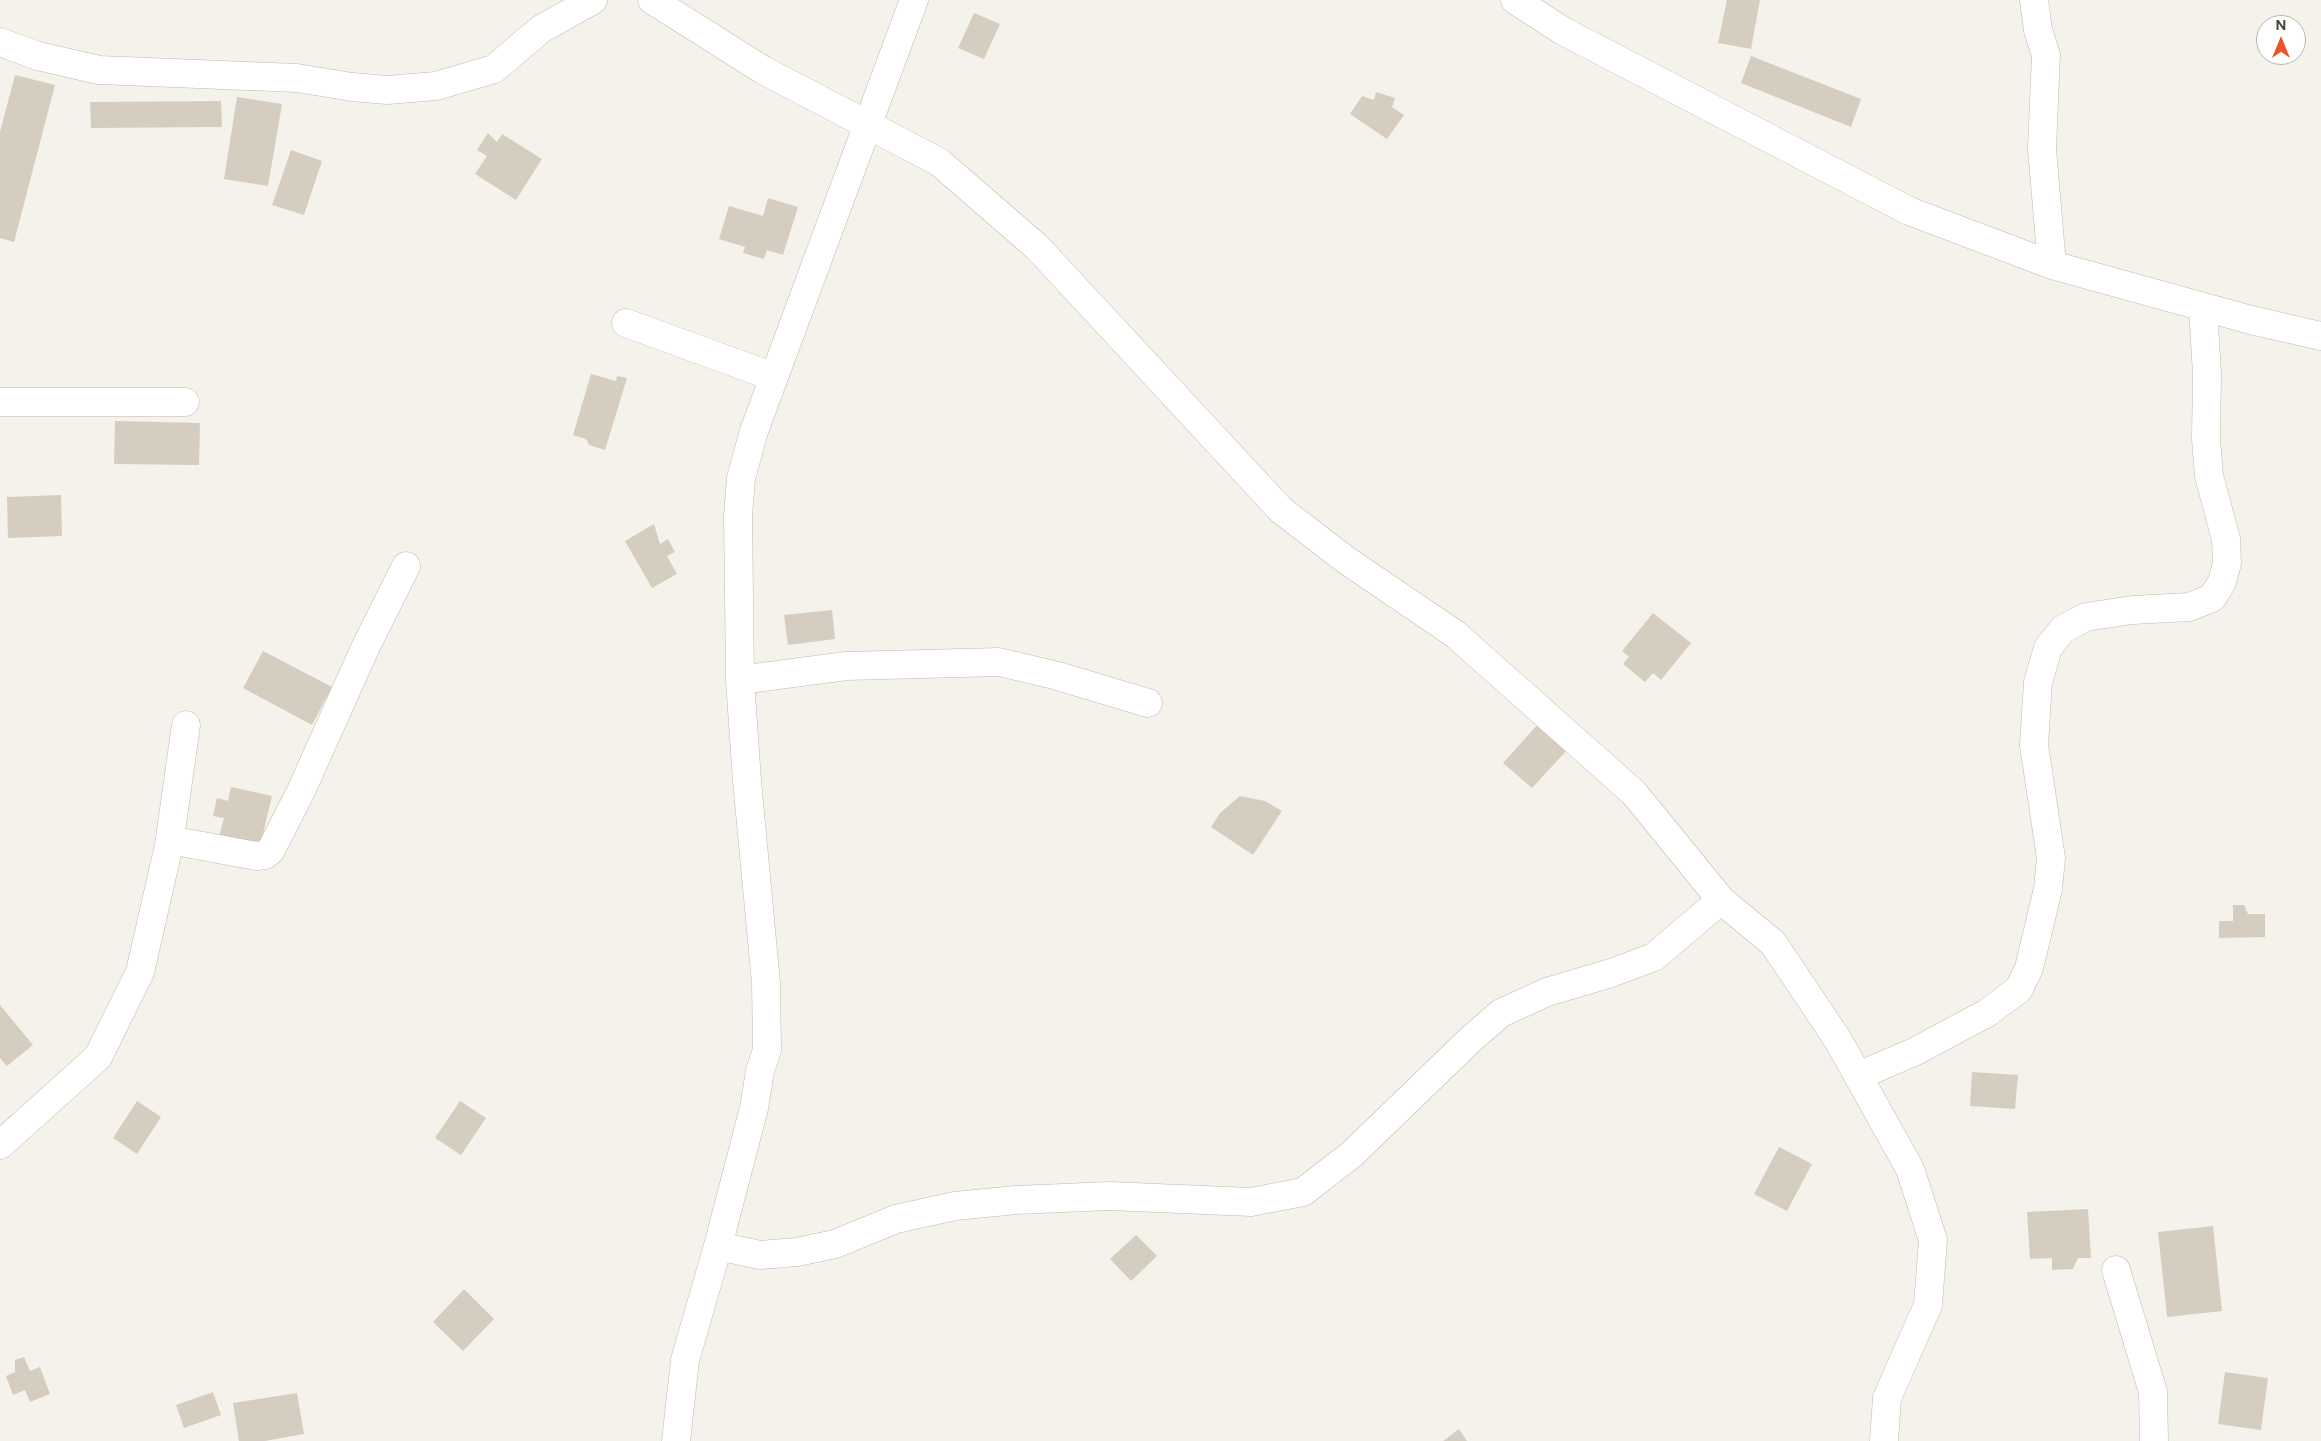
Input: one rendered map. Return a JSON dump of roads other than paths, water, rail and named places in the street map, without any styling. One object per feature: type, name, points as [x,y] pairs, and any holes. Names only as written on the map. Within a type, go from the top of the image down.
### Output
[{"type":"street","points":[[0,42],[38,56],[100,70],[297,78],[352,87],[397,89],[436,86],[494,69],[541,29],[592,0]]},
{"type":"street","points":[[652,0],[763,70],[938,162],[1037,248],[1280,510],[1346,560],[1463,640],[1634,793],[1721,900],[1773,943],[1838,1040],[1910,1169],[1933,1240],[1928,1305],[1887,1398],[1884,1441]]},
{"type":"street","points":[[676,1441],[685,1360],[718,1246],[754,1108],[760,1071],[767,1050],[766,983],[747,791],[740,680],[738,516],[741,478],[754,431],[914,0]]},
{"type":"street","points":[[1515,0],[1563,31],[1909,211],[2052,265],[2203,307],[2321,336]]},
{"type":"street","points":[[2034,0],[2038,30],[2046,55],[2042,149],[2052,265]]},
{"type":"street","points":[[1858,1076],[1914,1052],[1987,1013],[2019,989],[2029,968],[2048,888],[2051,858],[2034,746],[2038,682],[2048,648],[2063,629],[2086,617],[2132,610],[2189,607],[2212,598],[2222,582],[2227,563],[2226,539],[2208,467],[2203,307]]},
{"type":"street","points":[[626,323],[774,377]]},
{"type":"street","points":[[0,402],[185,402]]},
{"type":"street","points":[[170,840],[256,856],[265,855],[271,850],[301,790],[366,646],[406,566]]},
{"type":"street","points":[[740,680],[846,666],[999,662],[1058,676],[1148,703]]},
{"type":"street","points":[[0,1145],[98,1057],[140,972],[170,840],[186,725]]},
{"type":"street","points":[[718,1246],[760,1255],[797,1252],[835,1244],[896,1220],[955,1206],[981,1203],[1110,1196],[1251,1202],[1273,1200],[1303,1192],[1352,1154],[1471,1039],[1502,1013],[1547,992],[1611,973],[1654,957],[1721,900]]},
{"type":"street","points":[[2116,1270],[2153,1392],[2154,1441]]}]
